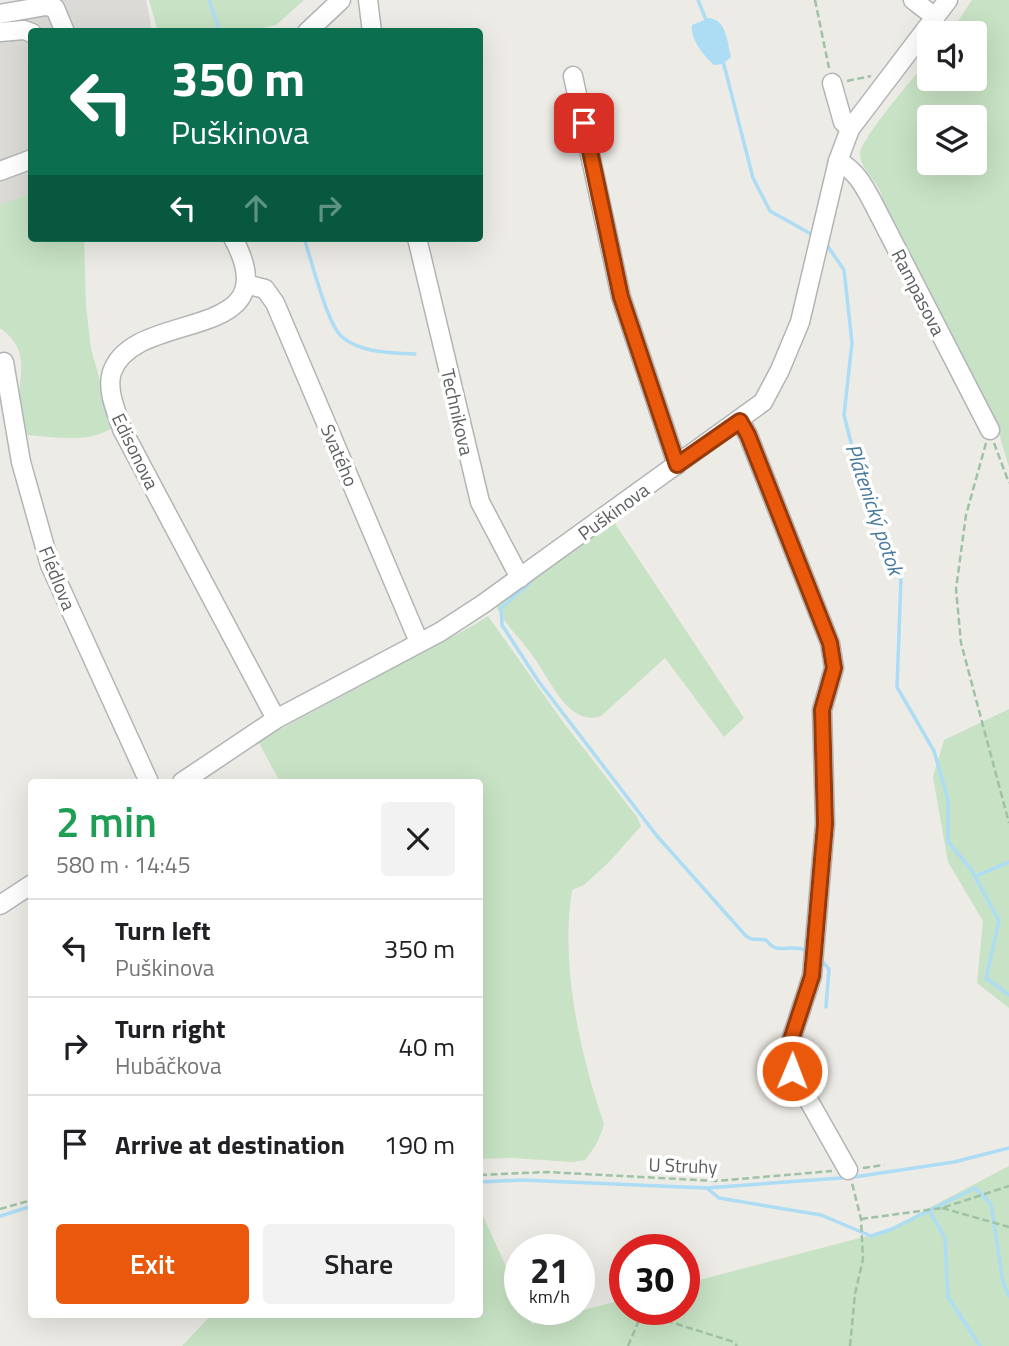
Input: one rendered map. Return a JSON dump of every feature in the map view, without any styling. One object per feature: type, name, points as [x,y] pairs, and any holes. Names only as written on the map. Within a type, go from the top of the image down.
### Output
[{"type":"street","points":[[311,28],[341,0]]},
{"type":"street","points":[[368,0],[372,28]]},
{"type":"street","points":[[913,0],[935,17]]},
{"type":"street","name":"Puškinova","points":[[186,779],[276,719],[440,632],[520,578],[763,402],[800,322],[838,161],[850,129],[948,0]]},
{"type":"street","points":[[0,14],[46,6],[55,9],[63,28]]},
{"type":"street","points":[[0,32],[28,32]]},
{"type":"street","points":[[573,76],[621,297],[677,465]]},
{"type":"street","points":[[832,83],[843,122],[850,129]]},
{"type":"street","points":[[0,171],[28,160]]},
{"type":"street","name":"Rampasova","points":[[838,161],[849,167],[872,201],[990,430]]},
{"type":"street","points":[[235,242],[246,265],[246,284]]},
{"type":"street","name":"Technikova","points":[[418,242],[480,502],[520,578]]},
{"type":"street","name":"Svatého","points":[[246,284],[265,289],[275,303],[419,642]]},
{"type":"street","name":"Edisonova","points":[[246,284],[241,298],[227,311],[145,341],[124,353],[112,372],[112,400],[122,429],[276,719]]},
{"type":"street","name":"Flédlova","points":[[4,362],[21,461],[50,565],[148,779]]},
{"type":"street","points":[[740,421],[748,435],[830,643],[834,668],[822,710],[825,824],[812,976],[789,1046],[792,1071],[848,1170]]},
{"type":"street","points":[[0,905],[28,887]]},
{"type":"path","points":[[815,0],[832,83],[876,75],[892,75]]},
{"type":"path","points":[[990,430],[1009,483]]},
{"type":"path","points":[[990,430],[966,515],[956,589],[961,643],[1009,823]]},
{"type":"path","name":"U Struhy","points":[[483,1175],[547,1171],[716,1181],[884,1165]]},
{"type":"path","points":[[848,1170],[861,1219],[863,1259],[855,1294],[850,1346]]},
{"type":"path","points":[[861,1219],[942,1208],[1009,1186]]},
{"type":"path","points":[[0,1209],[28,1201]]},
{"type":"path","points":[[942,1208],[1009,1227]]},
{"type":"path","points":[[628,1346],[637,1325]]},
{"type":"path","points":[[680,1325],[734,1342],[737,1346]]},
{"type":"shaded area","points":[[19,0],[146,0],[151,28],[28,28],[28,198],[0,208],[0,4]]},
{"type":"green space","points":[[149,0],[304,0],[276,25],[264,28],[157,28]]},
{"type":"green space","points":[[972,0],[1009,0],[1009,467],[994,417],[860,155],[878,122],[917,74],[917,91],[987,91],[987,21],[958,21]]},
{"type":"green space","points":[[28,194],[28,242],[84,242],[86,306],[91,349],[113,427],[104,432],[72,438],[28,435],[24,430],[19,401],[21,357],[11,338],[0,328],[0,205]]},
{"type":"green space","points":[[612,519],[744,718],[724,737],[665,658],[601,716],[590,718],[579,715],[561,699],[496,606]]},
{"type":"green space","points":[[488,616],[641,826],[610,861],[584,885],[572,890],[569,948],[575,1009],[587,1068],[604,1124],[596,1144],[585,1160],[573,1162],[483,1159],[483,779],[278,779],[259,743]]},
{"type":"green space","points":[[1009,709],[1009,1008],[977,983],[983,921],[948,862],[933,777],[944,740]]},
{"type":"green space","points":[[1009,1166],[1009,1346],[182,1346],[208,1318],[483,1318],[483,1216],[504,1262],[504,1325],[595,1325],[595,1307],[609,1303],[609,1325],[700,1325],[700,1280],[883,1232]]},
{"type":"water","points":[[709,18],[719,23],[725,33],[731,57],[723,64],[714,65],[693,36],[692,25]]},
{"type":"waterway","points":[[209,0],[219,28]]},
{"type":"waterway","name":"Plátenický potok","points":[[698,0],[707,22]]},
{"type":"waterway","name":"Plátenický potok","points":[[723,61],[753,178],[770,211],[811,234]]},
{"type":"waterway","points":[[305,242],[325,305],[341,336],[366,349],[415,354]]},
{"type":"waterway","name":"Plátenický potok","points":[[825,242],[844,270],[852,343],[844,415],[857,466],[901,578],[897,687],[934,751],[948,799],[948,842],[971,869],[999,921],[986,978],[1009,995]]},
{"type":"waterway","points":[[530,583],[501,608],[502,625],[539,682],[657,836],[746,936],[766,940],[775,948],[808,951]]},
{"type":"waterway","points":[[976,876],[1009,862]]},
{"type":"waterway","points":[[821,960],[829,969],[826,1007]]},
{"type":"waterway","points":[[483,1182],[522,1180],[706,1188],[854,1177],[954,1162],[1009,1148]]},
{"type":"waterway","points":[[708,1189],[719,1198],[821,1215],[871,1236],[892,1229],[975,1188],[991,1204],[1003,1282],[1009,1296]]},
{"type":"waterway","points":[[0,1216],[28,1207]]},
{"type":"waterway","points":[[929,1210],[945,1238],[948,1297],[980,1346]]},
{"type":"route","points":[[584,123],[621,297],[677,465],[740,421],[748,435],[830,643],[834,668],[822,710],[825,824],[812,976],[789,1046],[792,1071]]}]
